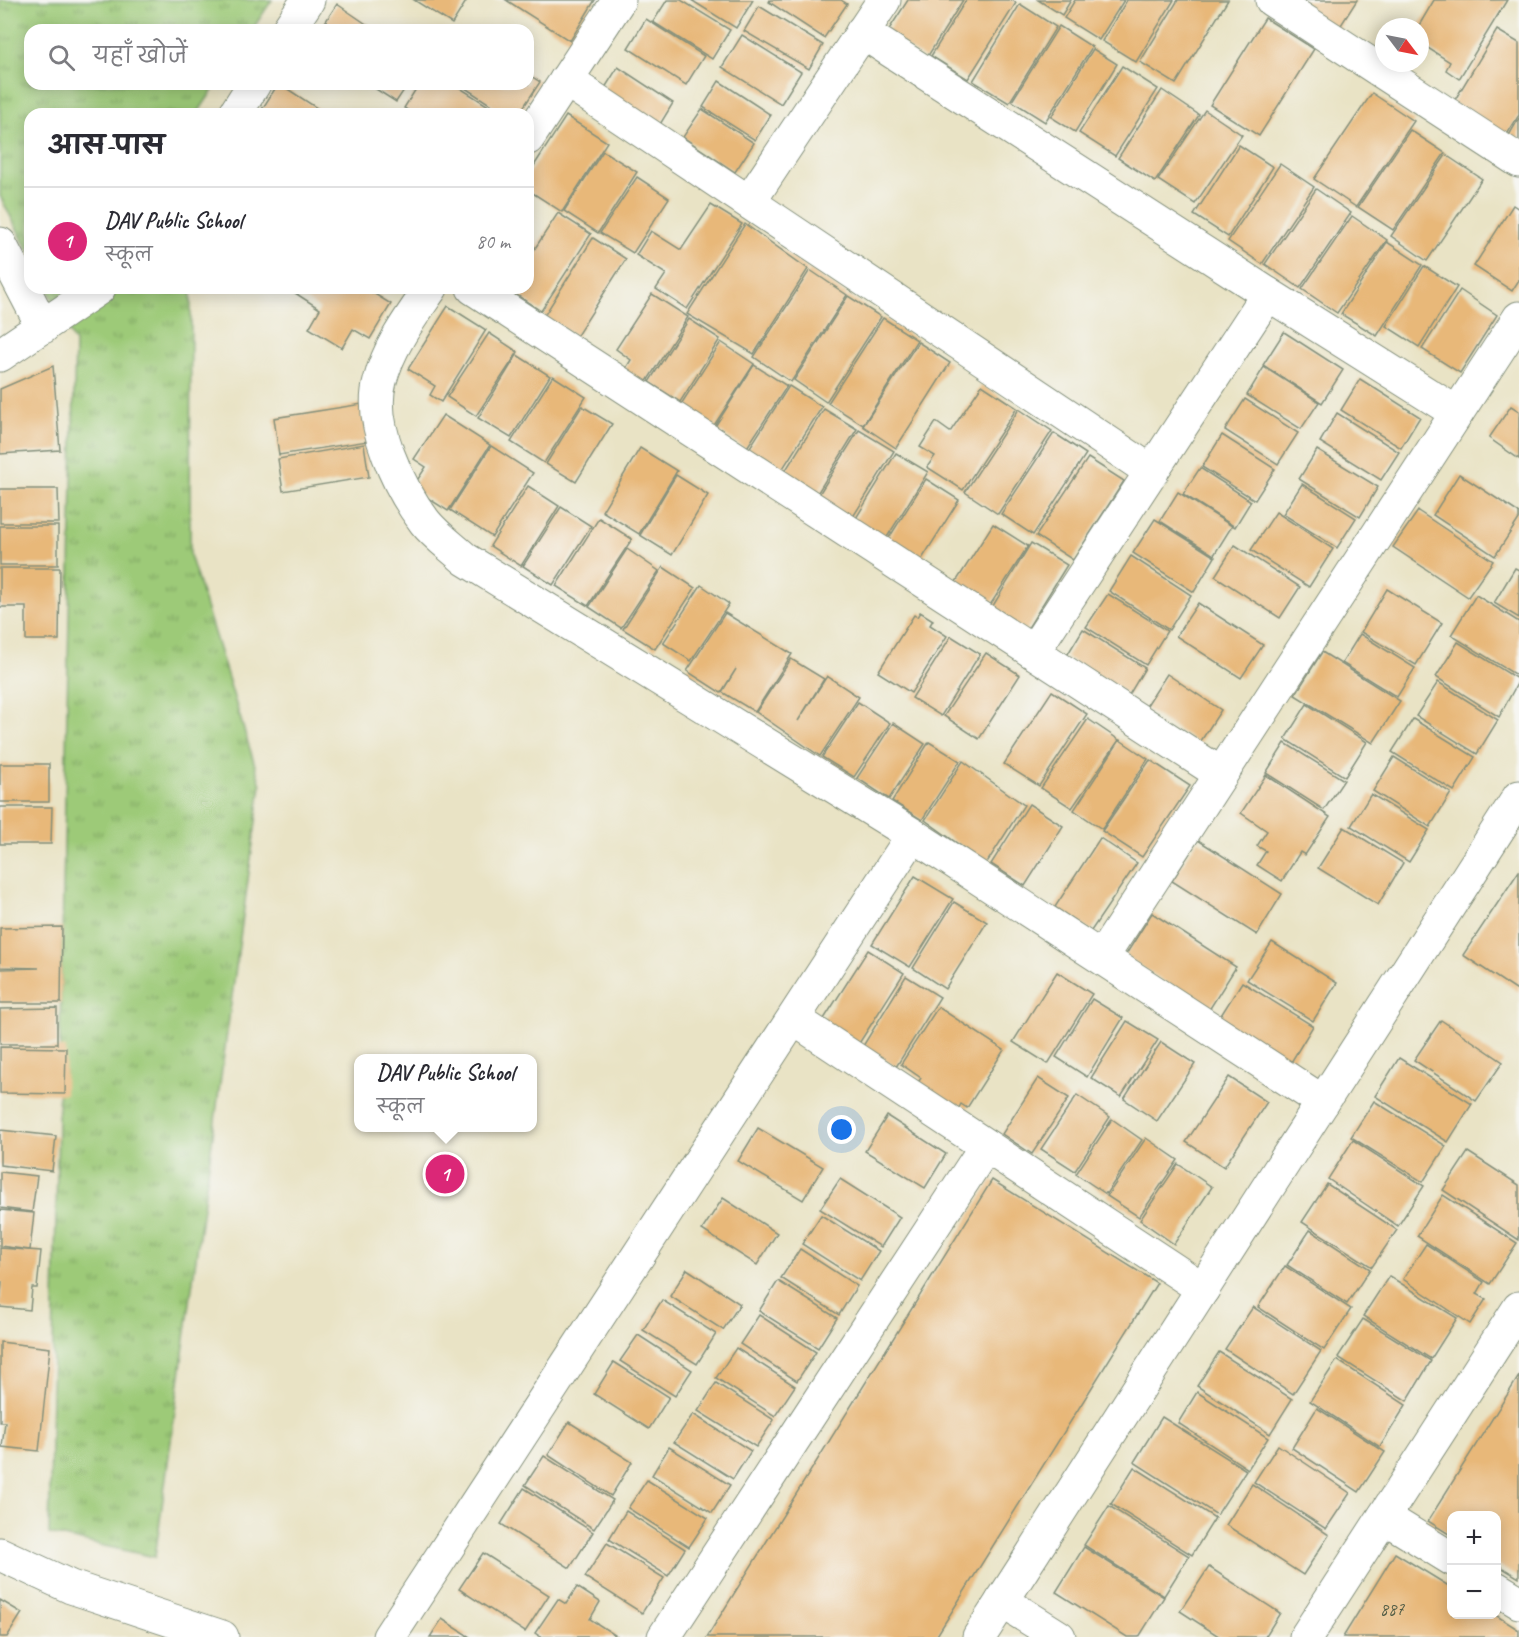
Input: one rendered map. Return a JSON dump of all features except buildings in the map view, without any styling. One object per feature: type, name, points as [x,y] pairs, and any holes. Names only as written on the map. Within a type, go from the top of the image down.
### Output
[{"type":"street","points":[[292,24],[308,0]]},
{"type":"street","points":[[534,129],[619,0]]},
{"type":"street","points":[[749,202],[884,0]]},
{"type":"street","points":[[1272,0],[1519,161]]},
{"type":"street","points":[[862,32],[1268,294],[1457,412]]},
{"type":"street","points":[[566,80],[1152,472]]},
{"type":"street","points":[[239,108],[250,90]]},
{"type":"street","points":[[0,244],[24,277]]},
{"type":"street","points":[[36,294],[54,319]]},
{"type":"street","points":[[0,356],[90,294]]},
{"type":"street","points":[[427,294],[397,339],[379,382],[379,428],[402,486],[426,523],[465,559],[913,835],[1323,1102]]},
{"type":"street","points":[[482,294],[1221,774]]},
{"type":"street","points":[[1033,652],[1268,294]]},
{"type":"street","points":[[1102,957],[1519,318]]},
{"type":"street","points":[[979,1637],[1519,797]]},
{"type":"street","points":[[389,1637],[913,835]]},
{"type":"street","points":[[794,1019],[1203,1289]]},
{"type":"street","points":[[664,1637],[986,1146]]},
{"type":"street","points":[[1306,1637],[1519,1308]]},
{"type":"street","points":[[1384,1517],[1447,1556]]},
{"type":"street","points":[[0,1554],[71,1587],[222,1637]]},
{"type":"street","points":[[1501,1591],[1519,1602]]},
{"type":"street","points":[[1002,1601],[1059,1637]]},
{"type":"green space","points":[[0,0],[272,0],[256,24],[24,24],[24,90],[213,90],[201,108],[24,108],[24,242],[0,196]]},
{"type":"green space","points":[[50,294],[191,294],[190,555],[261,785],[155,1557],[49,1534],[75,343]]},
{"type":"place","name":"DAV Public School","points":[[445,1174]]}]
